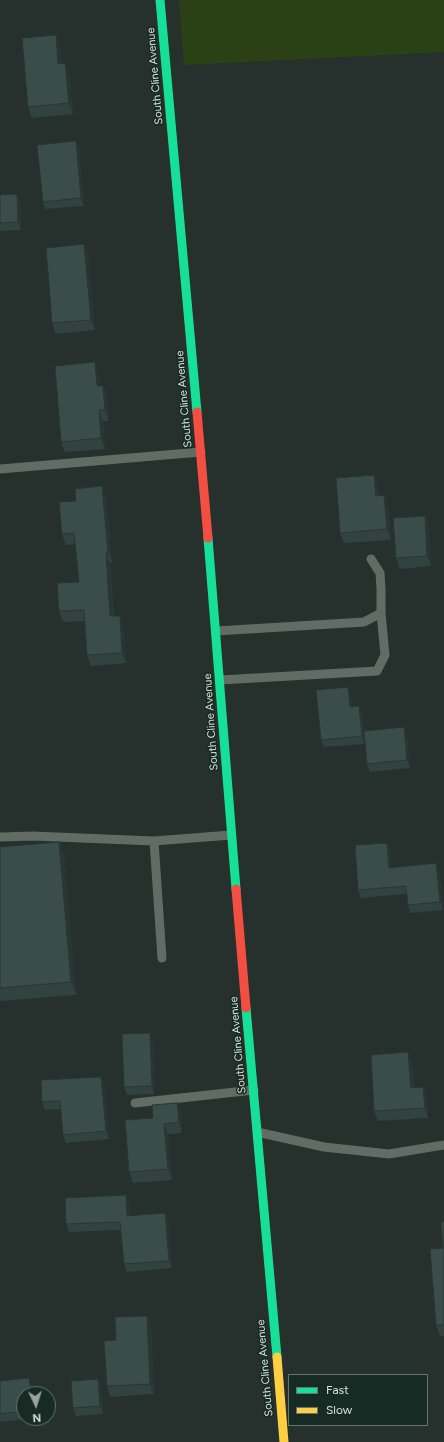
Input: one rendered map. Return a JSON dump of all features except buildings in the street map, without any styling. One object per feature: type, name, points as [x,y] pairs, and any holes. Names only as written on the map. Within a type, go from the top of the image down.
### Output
[{"type":"street","name":"South Cline Avenue","points":[[160,0],[216,631],[231,835],[284,1442]]},
{"type":"lane","points":[[0,469],[200,452]]},
{"type":"lane","points":[[220,680],[377,670],[385,655],[381,613],[380,573],[371,559]]},
{"type":"lane","points":[[216,631],[364,622],[381,613]]},
{"type":"lane","points":[[0,837],[33,836],[154,841],[231,835]]},
{"type":"lane","points":[[154,841],[162,958]]},
{"type":"lane","points":[[135,1103],[254,1090]]},
{"type":"lane","points":[[257,1132],[324,1147],[389,1154],[444,1145]]},
{"type":"green space","points":[[179,0],[444,0],[444,52],[184,65]]},
{"type":"traffic: fast","points":[[160,0],[197,412]]},
{"type":"traffic: fast","points":[[208,538],[236,889]]},
{"type":"traffic: fast","points":[[246,1008],[277,1357]]},
{"type":"traffic: slow","points":[[277,1357],[284,1442]]},
{"type":"traffic: jam","points":[[197,412],[208,538]]},
{"type":"traffic: jam","points":[[236,889],[246,1008]]}]
